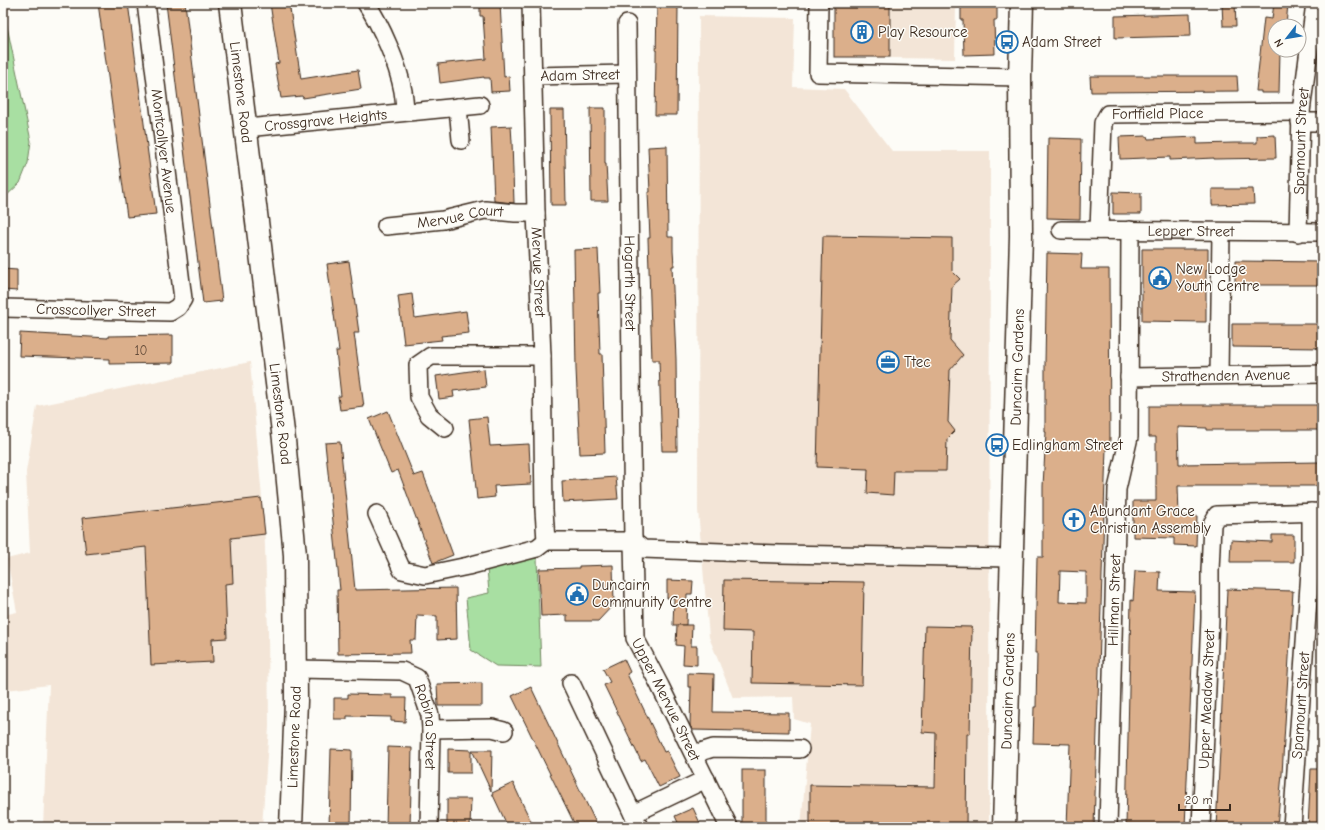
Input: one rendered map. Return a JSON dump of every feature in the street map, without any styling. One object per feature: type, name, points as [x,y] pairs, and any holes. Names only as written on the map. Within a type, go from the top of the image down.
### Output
[{"type":"main road","name":"Limestone Road","points":[[230,3],[283,434],[295,555],[296,701],[291,827]]},
{"type":"main road","name":"Duncairn Gardens","points":[[1004,827],[1021,236],[1020,77],[1022,3]]},
{"type":"street","name":"Montcollyer Avenue","points":[[146,3],[183,298]]},
{"type":"street","name":"Crossgrave Heights","points":[[366,3],[375,16],[396,64],[403,90],[406,112]]},
{"type":"street","name":"Mervue Street","points":[[531,3],[546,541]]},
{"type":"street","points":[[819,3],[818,73],[1020,77]]},
{"type":"street","name":"Spamount Street","points":[[1298,233],[1300,117],[1315,3]]},
{"type":"street","name":"Hogarth Street","points":[[627,24],[633,541]]},
{"type":"street","name":"Adam Street","points":[[533,76],[627,74]]},
{"type":"street","name":"Crossgrave Heights","points":[[246,128],[480,105]]},
{"type":"street","points":[[458,107],[461,140]]},
{"type":"street","name":"Fortfield Place","points":[[1099,230],[1103,123],[1108,114],[1300,117]]},
{"type":"street","points":[[1300,117],[1322,122]]},
{"type":"street","name":"Mervue Court","points":[[386,226],[443,220],[485,210],[536,213]]},
{"type":"street","name":"Lepper Street","points":[[1061,230],[1322,232]]},
{"type":"street","name":"Hillman Street","points":[[1108,827],[1117,489],[1129,437],[1130,230]]},
{"type":"street","points":[[1219,375],[1221,232]]},
{"type":"street","name":"Crosscollyer Street","points":[[3,308],[170,312],[178,307],[183,298]]},
{"type":"street","points":[[445,428],[429,415],[419,397],[418,365],[431,356],[542,356]]},
{"type":"street","name":"Strathenden Avenue","points":[[1129,377],[1322,374]]},
{"type":"street","name":"Spamount Street","points":[[1292,827],[1311,557],[1316,512]]},
{"type":"street","name":"Upper Meadow Street","points":[[1201,827],[1210,618],[1212,524],[1217,515],[1316,512]]},
{"type":"street","points":[[377,514],[402,570],[425,575],[468,566],[537,548],[546,541],[633,541],[643,549],[779,554],[1011,558]]},
{"type":"street","name":"Upper Mervue Street","points":[[633,541],[635,638],[729,827]]},
{"type":"street","name":"Robina Street","points":[[296,669],[402,671],[417,678],[430,715],[429,827]]},
{"type":"street","points":[[571,682],[636,820],[706,779]]},
{"type":"street","points":[[431,729],[492,728],[504,731]]},
{"type":"street","points":[[694,754],[713,748],[800,749]]},
{"type":"shaded area","points":[[834,3],[956,3],[955,59],[834,57]]},
{"type":"shaded area","points":[[699,16],[795,18],[793,87],[844,89],[892,151],[990,151],[989,827],[801,827],[810,724],[794,719],[793,697],[733,698],[709,637],[698,510]]},
{"type":"shaded area","points":[[250,362],[264,521],[268,630],[269,727],[262,827],[43,827],[49,685],[6,690],[3,670],[3,615],[17,612],[7,559],[30,553],[26,472],[37,406]]},
{"type":"green space","points":[[3,12],[31,141],[28,163],[20,183],[3,199]]},
{"type":"green space","points":[[537,558],[541,667],[496,666],[471,650],[466,598],[489,593],[487,568],[517,559]]},
{"type":"building","points":[[98,3],[128,3],[156,214],[127,217]]},
{"type":"building","points":[[166,3],[185,3],[222,301],[203,303]]},
{"type":"building","points":[[270,3],[289,3],[301,79],[358,70],[361,89],[303,98],[302,96],[281,98],[275,64],[279,63]]},
{"type":"building","points":[[480,3],[500,3],[504,77],[509,76],[510,91],[491,92],[490,78],[484,77],[440,83],[438,64],[486,59],[483,16],[480,16]]},
{"type":"building","points":[[657,3],[678,3],[677,115],[655,115]]},
{"type":"building","name":"Play Resource","points":[[834,3],[890,3],[890,57],[834,57]]},
{"type":"building","points":[[961,3],[997,3],[997,20],[994,20],[995,54],[964,55]]},
{"type":"building","points":[[1222,3],[1235,3],[1236,26],[1223,26]]},
{"type":"building","points":[[1274,3],[1288,3],[1287,18],[1272,18]]},
{"type":"building","points":[[1190,14],[1191,36],[1115,38],[1115,16]]},
{"type":"building","points":[[1264,18],[1267,18],[1267,58],[1280,58],[1279,93],[1261,93],[1261,91],[1256,91]]},
{"type":"building","points":[[1090,76],[1237,76],[1238,91],[1091,92]]},
{"type":"building","points":[[590,108],[605,108],[605,164],[608,201],[591,201]]},
{"type":"building","points":[[550,110],[564,110],[566,205],[551,205]]},
{"type":"building","points":[[511,126],[514,203],[494,201],[491,127]]},
{"type":"building","points":[[1275,135],[1276,158],[1170,160],[1170,157],[1120,159],[1119,137],[1147,136],[1148,139],[1197,137],[1197,144],[1257,143],[1257,136]]},
{"type":"building","points":[[1048,138],[1081,139],[1080,219],[1047,218]]},
{"type":"building","points":[[667,146],[668,237],[673,237],[674,266],[672,266],[676,359],[677,451],[662,451],[659,360],[652,360],[648,238],[650,238],[648,192],[650,192],[648,147]]},
{"type":"building","points":[[1212,189],[1253,189],[1254,204],[1212,205]]},
{"type":"building","points":[[1113,192],[1141,193],[1141,214],[1113,214]]},
{"type":"building","name":"Ttec","points":[[823,236],[952,238],[952,271],[960,279],[952,286],[950,340],[963,355],[950,370],[948,422],[955,431],[947,439],[946,471],[894,471],[893,495],[867,493],[868,469],[817,467]]},
{"type":"building","points":[[598,249],[600,354],[602,354],[605,453],[580,454],[576,369],[574,250]]},
{"type":"building","name":"New Lodge Youth Centre","points":[[1142,249],[1208,249],[1208,270],[1206,270],[1206,322],[1142,321]]},
{"type":"building","points":[[1047,253],[1082,254],[1081,269],[1109,269],[1110,448],[1106,448],[1094,827],[1067,827],[1070,744],[1033,743],[1034,707],[1036,707],[1037,653],[1035,653],[1037,557],[1043,557],[1043,486],[1046,432],[1045,363]],"holes":[[[1060,571],[1086,572],[1086,603],[1059,602]]]},
{"type":"building","points":[[349,261],[359,333],[354,333],[364,407],[340,410],[338,396],[341,396],[336,351],[339,351],[327,264]]},
{"type":"building","points":[[1235,261],[1322,262],[1322,285],[1235,285]]},
{"type":"building","points":[[3,269],[17,270],[17,291],[3,290]]},
{"type":"building","points":[[412,294],[415,318],[466,311],[469,333],[441,336],[442,340],[404,344],[398,296]]},
{"type":"building","points":[[1232,324],[1322,324],[1322,348],[1232,347]]},
{"type":"building","points":[[20,333],[108,338],[108,336],[173,335],[173,363],[109,364],[109,359],[19,356]]},
{"type":"building","points":[[484,369],[486,387],[453,391],[454,397],[439,399],[436,376]]},
{"type":"building","points":[[1322,405],[1322,430],[1207,430],[1207,428],[1178,427],[1179,464],[1322,462],[1322,486],[1178,486],[1179,516],[1197,516],[1196,546],[1174,545],[1174,538],[1133,537],[1133,501],[1156,501],[1156,437],[1149,437],[1149,406]]},
{"type":"building","points":[[388,411],[414,476],[423,473],[453,555],[433,563],[398,470],[391,473],[369,419]]},
{"type":"building","points":[[487,417],[490,446],[529,444],[531,484],[494,486],[495,497],[477,499],[469,419]]},
{"type":"building","points":[[340,442],[355,590],[456,588],[457,639],[437,640],[437,616],[417,615],[416,640],[410,640],[411,653],[338,654],[337,590],[340,590],[325,443]]},
{"type":"building","points":[[616,477],[618,499],[563,502],[562,481]]},
{"type":"building","points":[[261,498],[265,534],[231,538],[233,583],[225,584],[227,638],[212,639],[213,662],[151,665],[146,547],[86,554],[82,518]]},
{"type":"building","points":[[1272,535],[1294,535],[1294,562],[1230,562],[1231,540],[1272,542]]},
{"type":"building","name":"Duncairn Community Centre","points":[[613,565],[614,604],[598,621],[567,621],[567,615],[541,616],[539,569]]},
{"type":"building","points":[[1135,571],[1160,572],[1159,591],[1195,592],[1185,827],[1126,827],[1131,600],[1133,601]]},
{"type":"building","points":[[667,580],[693,581],[692,594],[687,594],[686,625],[673,625],[674,598],[667,598]]},
{"type":"building","points":[[724,580],[864,582],[862,685],[752,683],[753,632],[723,631]]},
{"type":"building","points":[[1227,589],[1293,591],[1282,774],[1277,827],[1216,827]]},
{"type":"building","points":[[677,625],[692,625],[691,646],[697,646],[697,665],[683,664],[684,646],[676,645]]},
{"type":"building","points":[[925,626],[972,627],[970,734],[967,734],[966,827],[810,827],[810,785],[935,787],[936,733],[922,732]]},
{"type":"building","points":[[624,659],[630,672],[627,674],[664,752],[667,751],[680,777],[659,787],[645,759],[641,761],[604,685],[610,682],[603,669]]},
{"type":"building","points":[[688,673],[714,674],[713,712],[789,713],[789,732],[693,730],[690,726],[691,687],[688,687]]},
{"type":"building","points":[[482,683],[482,706],[438,706],[437,684]]},
{"type":"building","points":[[531,687],[598,827],[576,827],[512,696]]},
{"type":"building","points":[[348,694],[392,695],[392,698],[406,698],[405,722],[391,721],[391,717],[347,716],[347,719],[334,719],[334,698],[348,698]]},
{"type":"building","points":[[388,747],[412,748],[410,827],[386,827]]},
{"type":"building","points":[[331,749],[352,750],[351,827],[329,827]]},
{"type":"building","points":[[448,749],[471,750],[471,773],[448,773]]},
{"type":"building","points":[[472,750],[492,750],[491,791]]},
{"type":"building","points":[[1311,769],[1322,769],[1322,827],[1308,827]]},
{"type":"building","points":[[742,770],[766,770],[766,825],[742,825]]},
{"type":"building","points":[[513,783],[534,827],[508,827],[492,793]]},
{"type":"building","points":[[447,799],[471,799],[470,827],[447,827]]},
{"type":"building","points":[[693,808],[700,823],[691,827],[680,827],[675,816]]},
{"type":"place","name":"Play Resource","points":[[862,32]]},
{"type":"place","name":"Adam Street","points":[[1007,42]]},
{"type":"place","name":"New Lodge Youth Centre","points":[[1160,278]]},
{"type":"place","name":"Ttec","points":[[888,362]]},
{"type":"place","name":"Edlingham Street","points":[[997,445]]},
{"type":"place","name":"Abundant Grace Christian Assembly","points":[[1074,520]]},
{"type":"place","name":"Duncairn Community Centre","points":[[577,594]]}]
